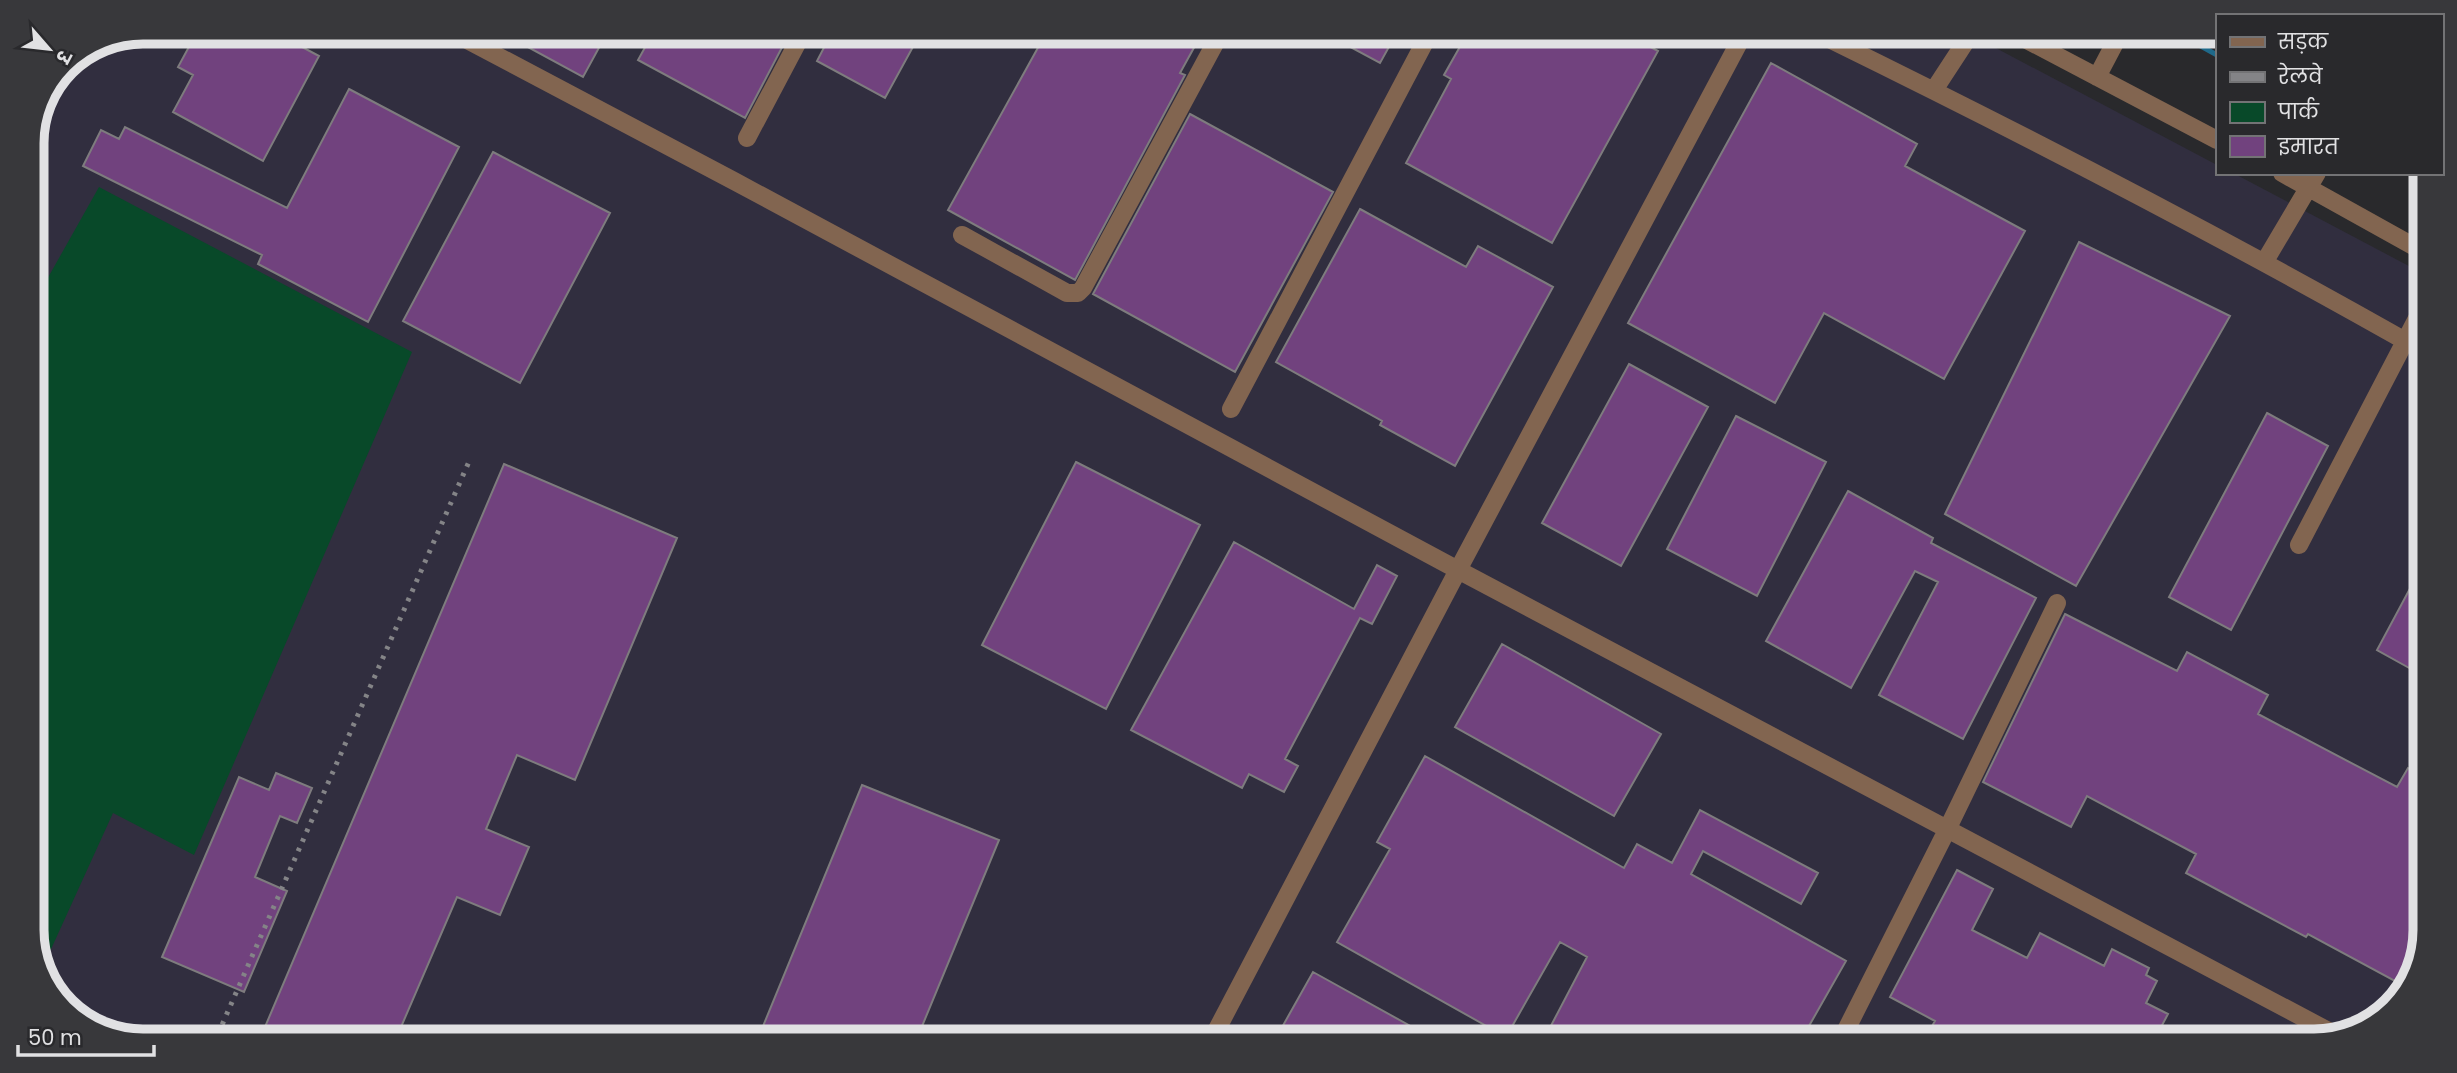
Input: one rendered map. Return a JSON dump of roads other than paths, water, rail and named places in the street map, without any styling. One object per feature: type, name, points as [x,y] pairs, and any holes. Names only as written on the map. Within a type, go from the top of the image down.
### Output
[{"type":"street","points":[[475,44],[1458,570],[2323,1028]]},
{"type":"street","points":[[747,138],[797,44]]},
{"type":"street","points":[[962,235],[1067,293],[1078,293],[1215,44]]},
{"type":"street","points":[[1231,409],[1424,44]]},
{"type":"street","points":[[1217,1029],[1738,44]]},
{"type":"street","points":[[1839,44],[2265,261],[2413,345]]},
{"type":"street","points":[[1934,90],[1964,44]]},
{"type":"street","points":[[2036,44],[2216,139]]},
{"type":"street","points":[[2097,77],[2114,44]]},
{"type":"street","points":[[2289,175],[2314,181],[2413,244]]},
{"type":"street","points":[[2265,261],[2314,181]]},
{"type":"street","points":[[2299,545],[2413,327]]},
{"type":"street","points":[[1847,1029],[2057,603]]},
{"type":"waterway","points":[[2197,44],[2216,54]]},
{"type":"railway","points":[[220,1029],[471,457]]}]
